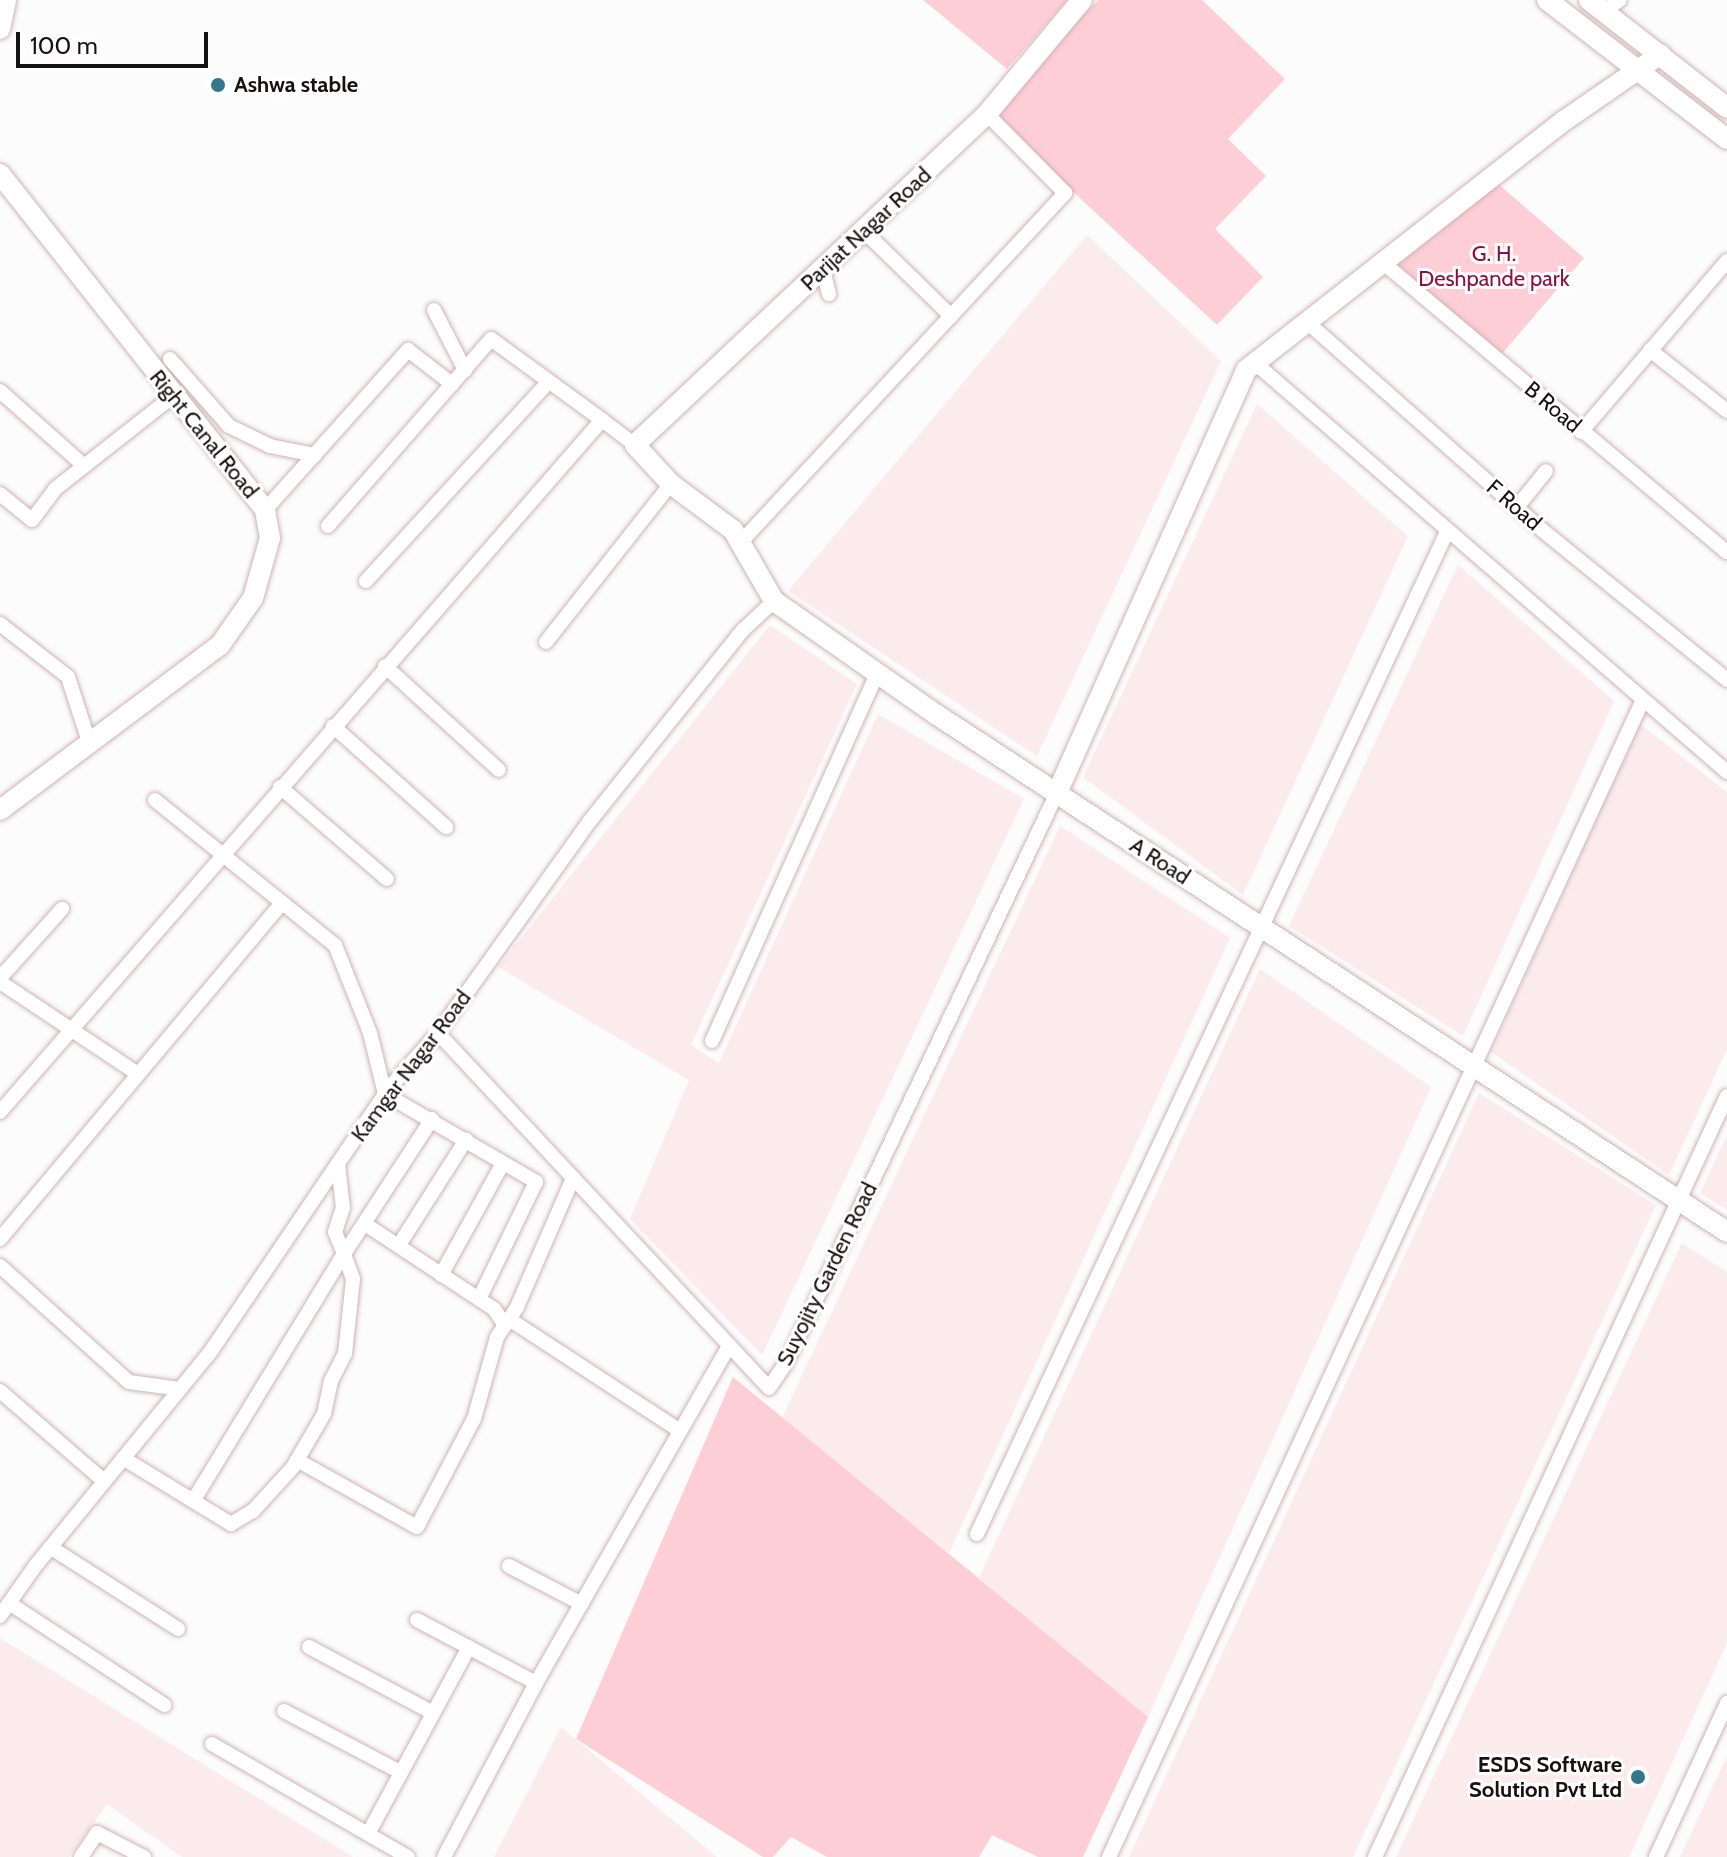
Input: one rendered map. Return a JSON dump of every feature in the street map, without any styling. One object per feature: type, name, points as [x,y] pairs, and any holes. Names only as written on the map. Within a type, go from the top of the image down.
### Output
[{"type":"street","points":[[0,29],[6,0]]},
{"type":"street","name":"Parijat Nagar Road","points":[[635,445],[987,114],[1082,0]]},
{"type":"street","points":[[1547,0],[1641,68],[1727,139]]},
{"type":"street","points":[[1604,4],[1727,108]]},
{"type":"street","points":[[1057,793],[1246,370],[1381,261],[1661,54]]},
{"type":"street","points":[[740,543],[1065,193],[987,114]]},
{"type":"street","name":"Right Canal Road","points":[[0,174],[265,510],[270,538],[262,574],[238,624],[220,645],[0,810]]},
{"type":"street","points":[[864,231],[951,316]]},
{"type":"street","name":"B Road","points":[[1381,261],[1727,552]]},
{"type":"street","points":[[823,270],[829,294]]},
{"type":"street","points":[[1581,432],[1650,350],[1724,270]]},
{"type":"street","points":[[434,310],[465,370]]},
{"type":"street","name":"F Road","points":[[1307,322],[1517,507],[1727,680]]},
{"type":"street","points":[[328,526],[491,339],[635,445]]},
{"type":"street","points":[[265,510],[408,350],[452,384]]},
{"type":"street","points":[[1650,350],[1727,411]]},
{"type":"street","points":[[170,359],[229,426],[270,446],[315,455]]},
{"type":"street","points":[[1255,363],[1446,534],[1727,772]]},
{"type":"street","points":[[366,581],[549,381]]},
{"type":"street","points":[[0,391],[83,465]]},
{"type":"street","points":[[0,494],[32,520],[55,489],[173,396]]},
{"type":"street","points":[[0,1112],[602,420]]},
{"type":"street","name":"A Road","points":[[635,445],[671,484],[733,530],[774,601],[1057,793],[1727,1232]]},
{"type":"street","points":[[1517,507],[1546,471]]},
{"type":"street","points":[[546,642],[671,484]]},
{"type":"street","points":[[977,1534],[1259,926],[1446,534]]},
{"type":"street","name":"Kamgar Nagar Road","points":[[0,1616],[50,1547],[180,1389],[385,1094],[438,1033],[589,822],[743,630],[774,601]]},
{"type":"street","points":[[0,624],[68,677],[89,742]]},
{"type":"street","points":[[385,666],[499,770]]},
{"type":"street","points":[[712,1041],[877,673]]},
{"type":"street","points":[[1109,1857],[1470,1064],[1642,702]]},
{"type":"street","points":[[333,726],[446,827]]},
{"type":"street","points":[[280,787],[387,879]]},
{"type":"street","name":"Suyojity Garden Road","points":[[729,1346],[769,1388],[787,1361],[1057,793]]},
{"type":"street","points":[[155,800],[335,945],[370,1033],[385,1094],[536,1182],[479,1299]]},
{"type":"street","points":[[0,1239],[282,903]]},
{"type":"street","points":[[62,909],[0,980],[138,1074]]},
{"type":"street","points":[[438,1033],[729,1346],[536,1683],[451,1855]]},
{"type":"street","points":[[1375,1857],[1727,1098]]},
{"type":"street","points":[[193,1501],[344,1254],[432,1119]]},
{"type":"street","points":[[399,1245],[466,1140]]},
{"type":"street","points":[[441,1275],[503,1163]]},
{"type":"street","points":[[123,1458],[231,1524],[253,1511],[297,1460],[324,1414],[331,1381],[345,1354],[353,1279],[335,1232],[343,1208],[338,1164]]},
{"type":"street","points":[[297,1460],[417,1527],[474,1419],[482,1377],[573,1178]]},
{"type":"street","points":[[365,1224],[479,1299],[504,1324],[509,1319]]},
{"type":"street","points":[[0,1266],[129,1382],[180,1389]]},
{"type":"street","points":[[509,1319],[680,1431]]},
{"type":"street","points":[[0,1391],[104,1481]]},
{"type":"street","points":[[50,1547],[178,1629]]},
{"type":"street","points":[[509,1566],[582,1604]]},
{"type":"street","points":[[9,1603],[164,1705]]},
{"type":"street","points":[[417,1620],[536,1683]]},
{"type":"street","points":[[309,1647],[431,1712]]},
{"type":"street","points":[[369,1832],[431,1712],[469,1647]]},
{"type":"street","points":[[1656,1857],[1727,1703]]},
{"type":"street","points":[[284,1711],[400,1772]]},
{"type":"street","points":[[212,1744],[408,1857]]},
{"type":"street","points":[[81,1857],[97,1833],[144,1857]]},
{"type":"shaded area","points":[[1087,235],[1221,361],[1037,756],[788,591]]},
{"type":"shaded area","points":[[1257,404],[1408,536],[1243,895],[1083,777]]},
{"type":"shaded area","points":[[1458,565],[1614,701],[1463,1036],[1289,926]]},
{"type":"shaded area","points":[[770,625],[857,684],[691,1045],[719,1063],[878,714],[1024,799],[762,1355],[630,1219],[689,1080],[498,967]]},
{"type":"shaded area","points":[[1640,724],[1727,792],[1727,1049],[1669,1175],[1491,1052]]},
{"type":"shaded area","points":[[1060,826],[1230,938],[949,1553],[782,1418]]},
{"type":"shaded area","points":[[1260,969],[1431,1087],[1148,1717],[979,1578]]},
{"type":"shaded area","points":[[1479,1093],[1656,1205],[1353,1857],[1129,1857]]},
{"type":"shaded area","points":[[1727,1135],[1727,1210],[1700,1193]]},
{"type":"shaded area","points":[[1682,1243],[1727,1272],[1727,1643],[1629,1857],[1396,1857]]},
{"type":"shaded area","points":[[0,1638],[353,1857],[182,1857],[107,1804],[69,1857],[0,1857]]},
{"type":"shaded area","points":[[561,1727],[717,1857],[494,1857]]},
{"type":"shaded area","points":[[1727,1756],[1727,1857],[1680,1857]]},
{"type":"green space","points":[[923,0],[1067,0],[1007,69]]},
{"type":"green space","points":[[1098,0],[1202,0],[1285,79],[1228,139],[1266,176],[1215,229],[1263,277],[1217,325],[989,114]]},
{"type":"green space","name":"G. H. Deshpande park","points":[[1497,183],[1584,258],[1500,356],[1394,261]]},
{"type":"green space","points":[[733,1377],[1148,1717],[1083,1857],[1038,1857],[992,1835],[979,1857],[827,1857],[791,1837],[773,1857],[763,1857],[576,1739]]},
{"type":"place","name":"Ashwa stable","points":[[218,85]]},
{"type":"place","name":"ESDS Software Solution Pvt Ltd","points":[[1638,1777]]}]
